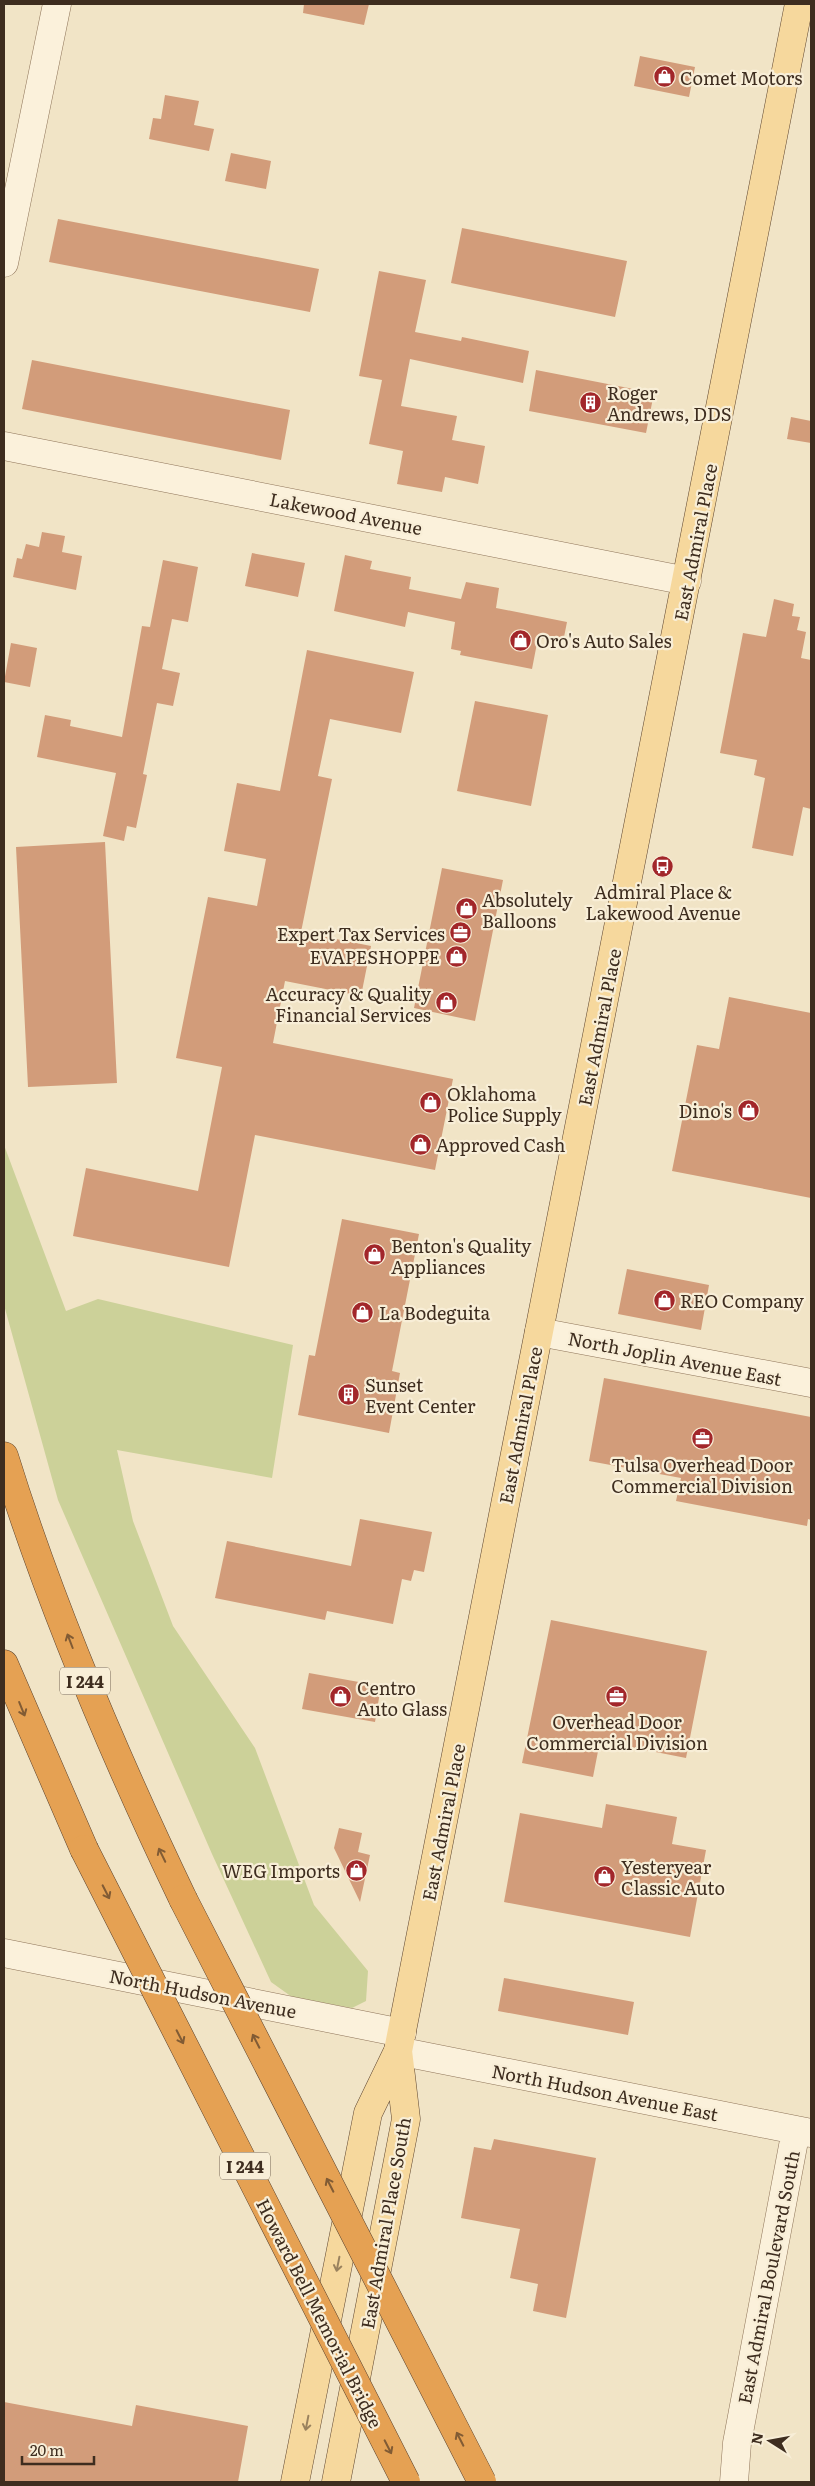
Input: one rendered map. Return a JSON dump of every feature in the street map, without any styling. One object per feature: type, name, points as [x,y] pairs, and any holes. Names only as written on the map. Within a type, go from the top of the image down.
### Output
[{"type":"highway","name":"I 244","points":[[4,1456],[20,1508],[87,1686],[133,1794],[183,1898],[482,2482]]},
{"type":"highway","name":"Howard Bell Memorial Bridge","points":[[4,1664],[84,1849],[406,2482]]},
{"type":"main road","name":"East Admiral Place","points":[[400,2042],[688,581],[798,4]]},
{"type":"main road","points":[[295,2482],[368,2113],[400,2042]]},
{"type":"main road","name":"East Admiral Place South","points":[[336,2482],[406,2120],[400,2042]]},
{"type":"street","points":[[4,263],[57,4]]},
{"type":"street","name":"Lakewood Avenue","points":[[4,446],[688,581]]},
{"type":"street","name":"North Joplin Avenue East","points":[[539,1332],[811,1384]]},
{"type":"street","name":"North Hudson Avenue","points":[[4,1953],[400,2042]]},
{"type":"street","name":"North Hudson Avenue East","points":[[400,2042],[804,2132]]},
{"type":"street","name":"East Admiral Boulevard South","points":[[734,2482],[737,2442],[804,2132]]},
{"type":"green space","points":[[4,1145],[66,1311],[98,1299],[293,1345],[272,1478],[117,1450],[133,1521],[173,1626],[255,1748],[314,1905],[368,1971],[366,2001],[352,2008],[292,1997],[271,1982],[212,1854],[58,1500],[4,1305]]},
{"type":"building","points":[[304,4],[369,4],[364,25],[303,13]]},
{"type":"building","name":"Comet Motors","points":[[640,56],[695,67],[689,97],[634,86]]},
{"type":"building","points":[[165,95],[199,101],[194,125],[214,129],[209,151],[149,139],[153,118],[161,119]]},
{"type":"building","points":[[231,153],[271,161],[266,189],[225,181]]},
{"type":"building","points":[[58,219],[319,269],[310,312],[49,262]]},
{"type":"building","points":[[462,228],[627,261],[615,317],[451,283]]},
{"type":"building","points":[[379,271],[426,280],[415,332],[461,341],[462,337],[529,351],[523,383],[410,359],[401,406],[457,416],[452,440],[485,446],[478,484],[445,477],[442,492],[397,484],[403,451],[369,444],[382,380],[359,376]]},
{"type":"building","points":[[32,360],[290,410],[281,460],[22,409]]},
{"type":"building","name":"Roger Andrews, DDS","points":[[536,370],[654,393],[646,433],[529,411]]},
{"type":"building","points":[[791,417],[811,421],[811,443],[787,439]]},
{"type":"building","points":[[42,532],[65,536],[62,552],[82,556],[76,590],[13,577],[17,558],[22,559],[26,544],[39,547]]},
{"type":"building","points":[[252,553],[305,563],[298,597],[245,586]]},
{"type":"building","points":[[345,555],[372,561],[370,569],[411,577],[409,589],[461,599],[466,582],[499,588],[496,608],[567,622],[563,642],[538,638],[532,669],[460,655],[461,651],[451,649],[455,622],[408,612],[405,627],[334,611]]},
{"type":"building","points":[[163,560],[198,567],[188,622],[172,619],[162,669],[180,673],[173,706],[157,703],[143,774],[147,775],[136,828],[127,826],[124,841],[103,836],[116,773],[37,757],[45,715],[71,720],[70,726],[122,737],[142,626],[150,627]]},
{"type":"building","points":[[774,599],[794,604],[792,616],[800,617],[797,630],[806,632],[801,658],[811,660],[811,809],[803,807],[793,856],[752,848],[765,778],[754,775],[757,760],[720,753],[743,633],[766,637]]},
{"type":"building","points":[[11,643],[37,648],[30,687],[4,682]]},
{"type":"building","points":[[307,650],[414,672],[401,733],[330,719],[318,776],[332,779],[301,932],[371,946],[361,996],[285,981],[273,1043],[453,1079],[435,1170],[255,1135],[229,1267],[73,1236],[86,1168],[198,1191],[222,1067],[176,1058],[208,897],[257,906],[266,859],[224,851],[237,783],[280,791]]},
{"type":"building","points":[[475,701],[548,715],[531,806],[457,791]]},
{"type":"building","points":[[105,842],[117,1083],[28,1087],[16,847]]},
{"type":"building","points":[[442,868],[503,880],[475,1021],[414,1008]]},
{"type":"building","name":"Dino's","points":[[729,997],[811,1013],[811,1198],[672,1171],[697,1045],[719,1049]]},
{"type":"building","points":[[342,1219],[419,1234],[392,1371],[400,1373],[389,1433],[298,1415],[309,1355],[315,1356]]},
{"type":"building","name":"REO Company","points":[[627,1269],[709,1285],[701,1330],[618,1314]]},
{"type":"building","name":"Tulsa Overhead Door Commercial Division","points":[[604,1378],[811,1417],[811,1520],[808,1519],[807,1526],[676,1501],[681,1478],[589,1461]]},
{"type":"building","points":[[360,1519],[432,1532],[424,1572],[414,1570],[411,1581],[402,1579],[393,1624],[327,1611],[325,1620],[215,1598],[227,1541],[351,1566]]},
{"type":"building","name":"Overhead Door Commercial Division","points":[[551,1620],[707,1651],[686,1758],[600,1741],[593,1777],[522,1763]]},
{"type":"building","name":"Centro Auto Glass","points":[[309,1673],[381,1686],[375,1722],[302,1709]]},
{"type":"building","name":"Yesteryear Classic Auto","points":[[606,1804],[677,1817],[672,1844],[706,1850],[690,1937],[504,1902],[520,1813],[602,1828]]},
{"type":"building","name":"WEG Imports","points":[[339,1828],[362,1833],[358,1852],[370,1855],[360,1902],[334,1848]]},
{"type":"building","points":[[504,1978],[634,2002],[628,2035],[498,2011]]},
{"type":"building","points":[[494,2139],[596,2158],[566,2318],[533,2311],[538,2284],[510,2278],[520,2229],[461,2218],[474,2147],[491,2150]]},
{"type":"building","points":[[4,2402],[132,2426],[136,2405],[248,2426],[238,2482],[4,2482]]},
{"type":"place","name":"Comet Motors","points":[[664,77]]},
{"type":"place","name":"Roger Andrews, DDS","points":[[591,402]]},
{"type":"place","name":"Oro's Auto Sales","points":[[520,640]]},
{"type":"place","name":"Admiral Place & Lakewood Avenue","points":[[663,866]]},
{"type":"place","name":"Absolutely Balloons","points":[[466,909]]},
{"type":"place","name":"Expert Tax Services","points":[[461,933]]},
{"type":"place","name":"EVAPESHOPPE","points":[[456,956]]},
{"type":"place","name":"Accuracy & Quality Financial Services","points":[[447,1003]]},
{"type":"place","name":"Oklahoma Police Supply","points":[[431,1103]]},
{"type":"place","name":"Dino's","points":[[748,1110]]},
{"type":"place","name":"Approved Cash","points":[[420,1144]]},
{"type":"place","name":"Benton's Quality Appliances","points":[[375,1255]]},
{"type":"place","name":"REO Company","points":[[664,1300]]},
{"type":"place","name":"La Bodeguita","points":[[363,1312]]},
{"type":"place","name":"Sunset Event Center","points":[[349,1394]]},
{"type":"place","name":"Tulsa Overhead Door Commercial Division","points":[[702,1439]]},
{"type":"place","name":"Overhead Door Commercial Division","points":[[617,1696]]},
{"type":"place","name":"Centro Auto Glass","points":[[341,1697]]},
{"type":"place","name":"WEG Imports","points":[[356,1870]]},
{"type":"place","name":"Yesteryear Classic Auto","points":[[605,1876]]}]
